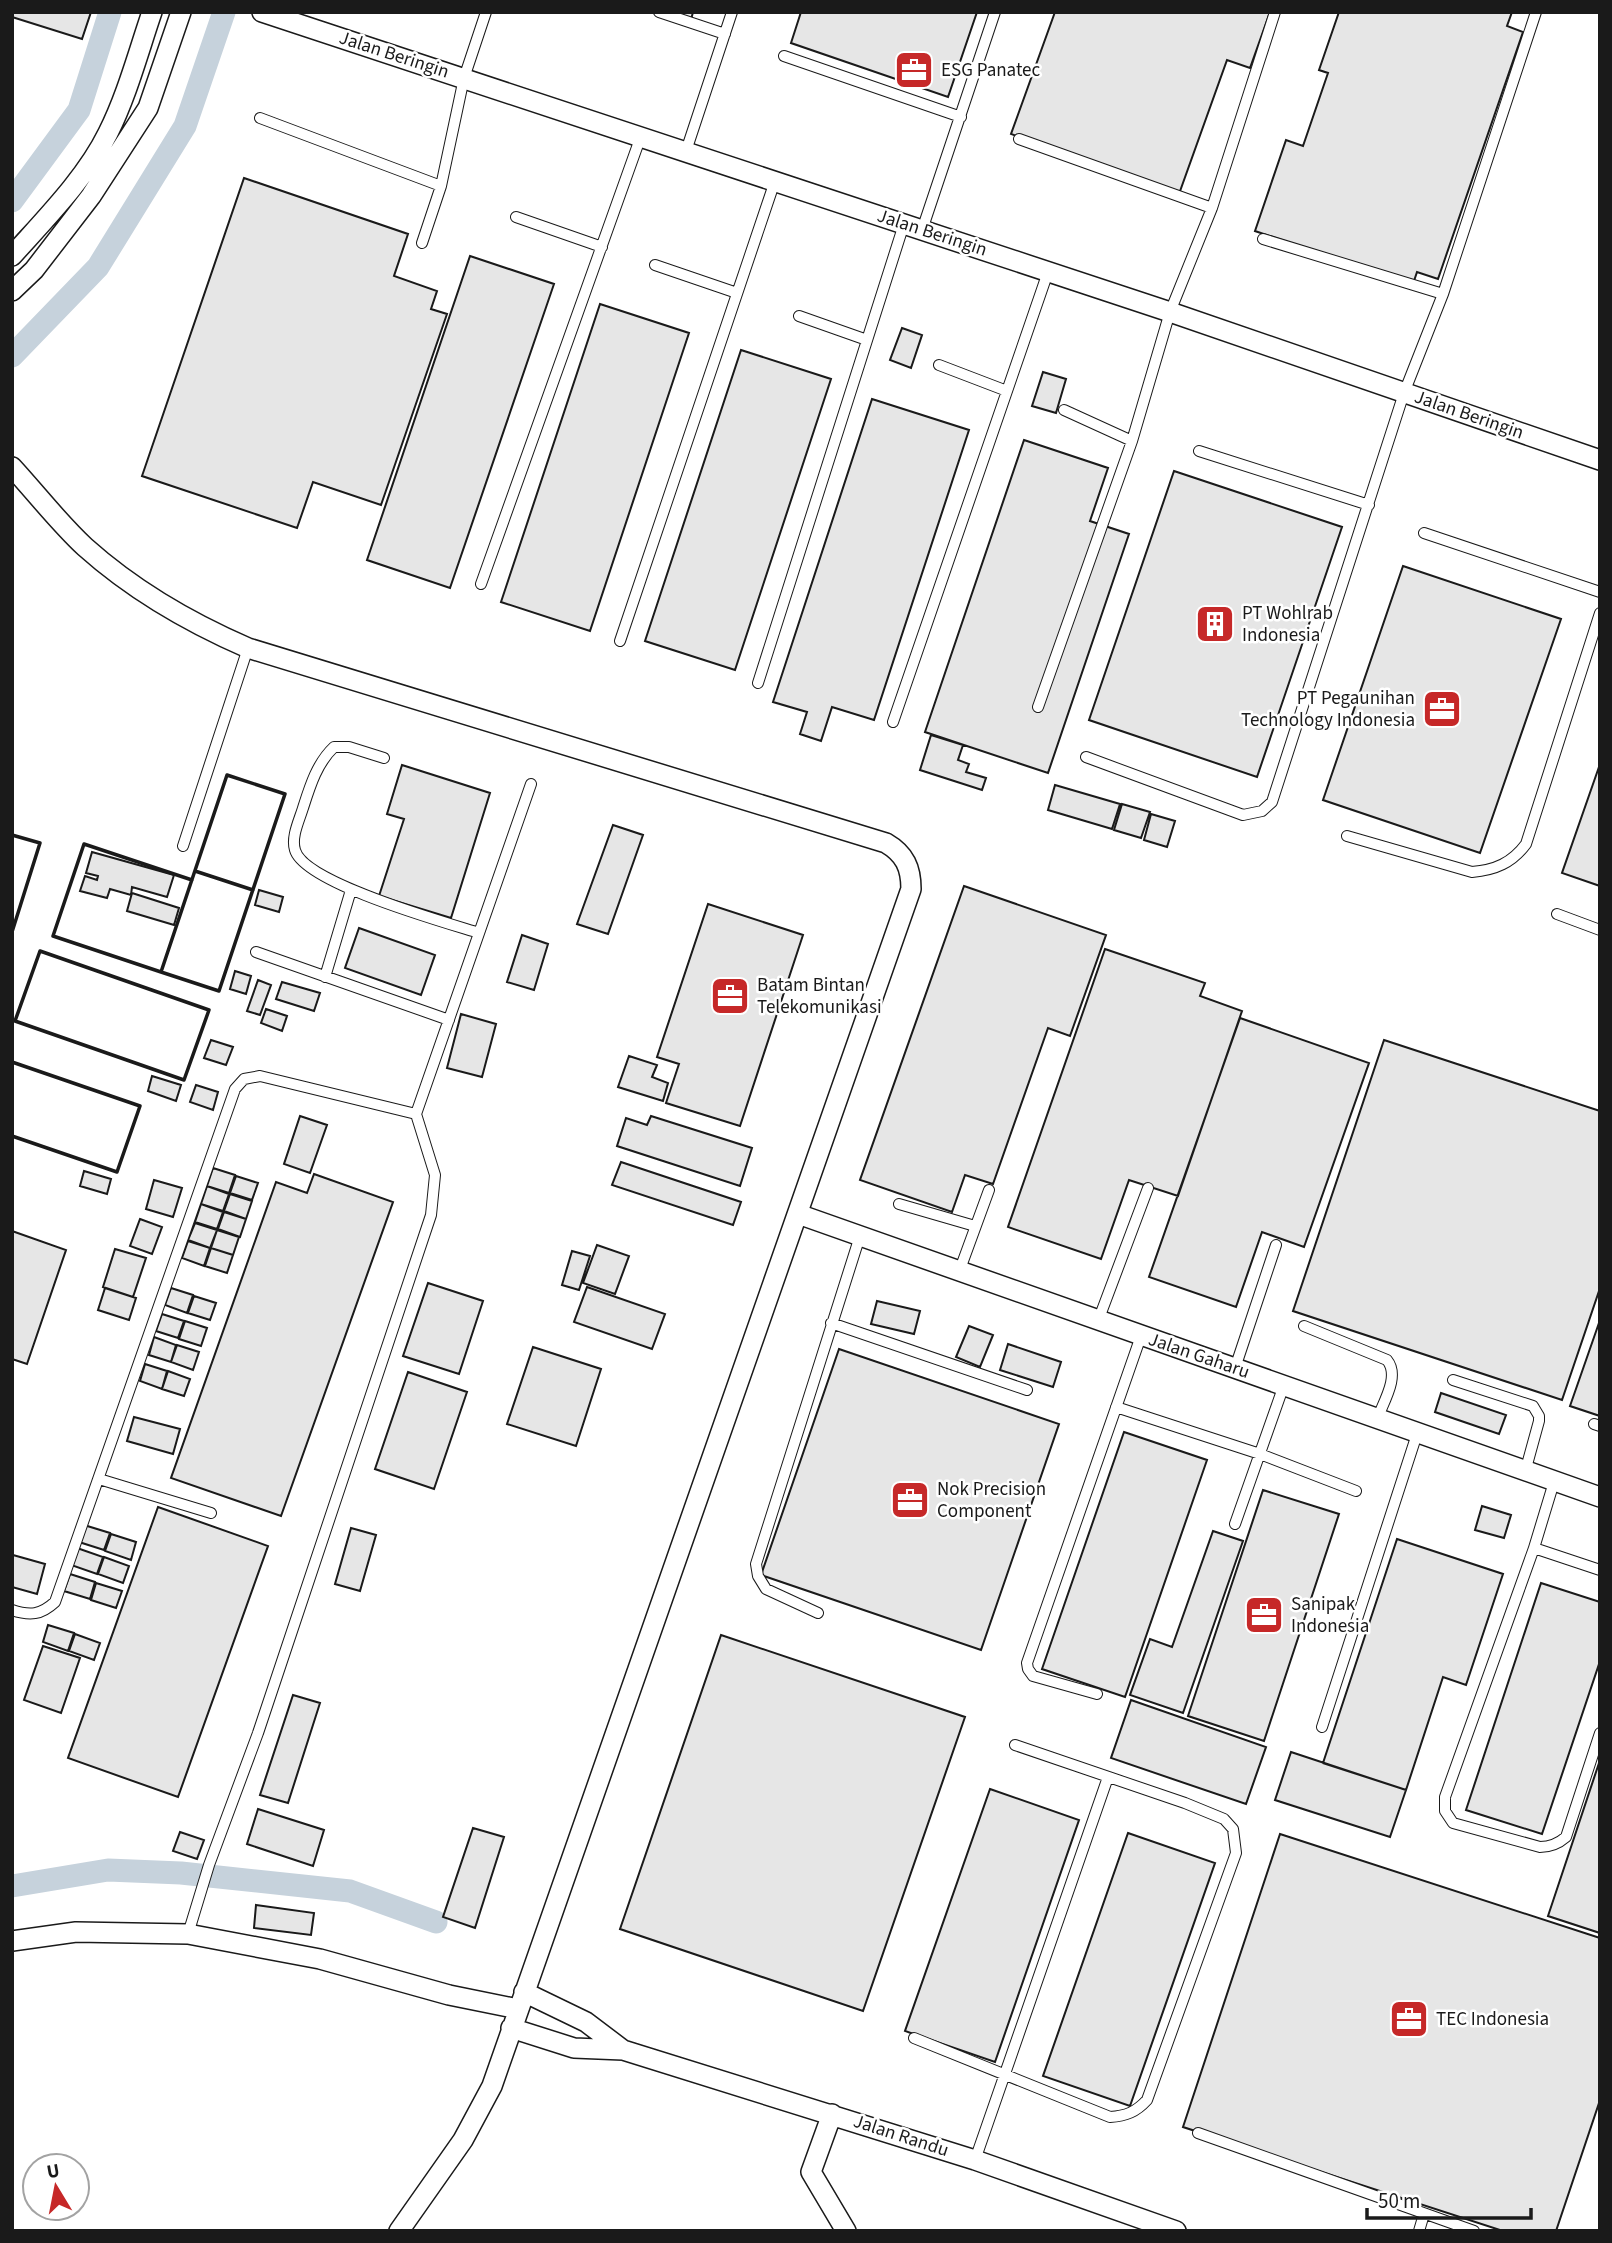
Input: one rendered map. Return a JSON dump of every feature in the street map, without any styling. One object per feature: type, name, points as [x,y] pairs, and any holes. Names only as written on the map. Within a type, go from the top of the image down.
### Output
[{"type":"street","points":[[12,256],[71,190],[107,136],[123,100],[152,12]]},
{"type":"street","points":[[12,291],[34,270],[91,196],[148,108],[181,12]]},
{"type":"street","name":"Jalan Beringin","points":[[262,12],[1170,312],[1600,460]]},
{"type":"street","points":[[12,467],[83,545],[125,580],[158,603],[248,648],[873,839],[898,849],[911,875],[911,889],[492,2086],[463,2140],[399,2231]]},
{"type":"street","name":"Jalan Gaharu","points":[[798,1214],[1600,1497]]},
{"type":"street","name":"Jalan Randu","points":[[12,1941],[76,1932],[188,1934],[320,1959],[449,1995],[521,2001],[586,2022],[623,2050]]},
{"type":"street","name":"Jalan Randu","points":[[511,2028],[574,2048],[623,2050],[975,2160],[1176,2231]]},
{"type":"street","points":[[832,2114],[811,2172],[846,2231]]},
{"type":"lane","points":[[422,243],[441,186],[464,78],[486,12]]},
{"type":"lane","points":[[659,12],[725,34]]},
{"type":"lane","points":[[686,151],[732,12]]},
{"type":"lane","points":[[758,683],[867,340],[961,117],[995,12]]},
{"type":"lane","points":[[1038,707],[1132,441],[1170,312],[1212,208],[1275,12]]},
{"type":"lane","points":[[1086,757],[1243,815],[1268,807],[1272,802],[1404,393],[1443,294],[1536,12]]},
{"type":"lane","points":[[784,56],[961,117]]},
{"type":"lane","points":[[260,118],[441,186]]},
{"type":"lane","points":[[481,584],[641,136]]},
{"type":"lane","points":[[1019,139],[1212,208]]},
{"type":"lane","points":[[620,641],[775,181]]},
{"type":"lane","points":[[516,217],[602,247]]},
{"type":"lane","points":[[1263,239],[1443,294]]},
{"type":"lane","points":[[655,265],[737,293]]},
{"type":"lane","points":[[892,722],[1048,272]]},
{"type":"lane","points":[[799,316],[867,340]]},
{"type":"lane","points":[[939,365],[1007,391]]},
{"type":"lane","points":[[1064,410],[1132,441]]},
{"type":"lane","points":[[1199,451],[1368,505]]},
{"type":"lane","points":[[1424,533],[1600,592]]},
{"type":"lane","points":[[1347,836],[1472,872],[1502,866],[1517,856],[1526,844],[1600,613]]},
{"type":"lane","points":[[183,846],[248,648]]},
{"type":"lane","points":[[384,758],[349,747],[334,747],[323,757],[294,838],[295,852],[304,865],[351,890],[479,933]]},
{"type":"lane","points":[[188,1934],[209,1865],[258,1733],[430,1215],[435,1175],[416,1114],[531,784]]},
{"type":"lane","points":[[326,977],[351,890]]},
{"type":"lane","points":[[1557,914],[1600,930]]},
{"type":"lane","points":[[256,952],[449,1020]]},
{"type":"lane","points":[[12,1609],[28,1615],[46,1611],[55,1602],[235,1089],[244,1079],[260,1076],[416,1114]]},
{"type":"lane","points":[[1098,1321],[1148,1188]]},
{"type":"lane","points":[[960,1272],[989,1190]]},
{"type":"lane","points":[[899,1204],[975,1226]]},
{"type":"lane","points":[[818,1613],[766,1589],[758,1576],[756,1564],[860,1236]]},
{"type":"lane","points":[[1235,1368],[1276,1245]]},
{"type":"lane","points":[[831,1324],[1027,1390]]},
{"type":"lane","points":[[1304,1326],[1387,1360],[1393,1367],[1394,1375],[1377,1419]]},
{"type":"lane","points":[[1097,1694],[1033,1676],[1027,1663],[1141,1336]]},
{"type":"lane","points":[[1453,1380],[1533,1406],[1539,1421],[1525,1472]]},
{"type":"lane","points":[[1235,1524],[1283,1385]]},
{"type":"lane","points":[[1116,1407],[1260,1454],[1356,1491]]},
{"type":"lane","points":[[1322,1727],[1417,1434]]},
{"type":"lane","points":[[99,1479],[211,1513]]},
{"type":"lane","points":[[1554,1482],[1534,1548],[1445,1797],[1445,1811],[1453,1823],[1540,1847],[1561,1842],[1566,1837],[1600,1733]]},
{"type":"lane","points":[[1534,1548],[1600,1570]]},
{"type":"lane","points":[[914,2038],[1110,2117],[1123,2117],[1141,2107],[1147,2100],[1236,1853],[1233,1829],[1224,1819],[1015,1745]]},
{"type":"lane","points":[[975,2160],[1108,1777]]},
{"type":"lane","points":[[1198,2133],[1474,2231]]},
{"type":"lane","points":[[1419,2231],[1424,2214]]},
{"type":"building","points":[[12,12],[91,12],[82,39],[12,17]]},
{"type":"building","points":[[667,12],[693,12],[691,20]]},
{"type":"building","name":"ESG Panatec","points":[[801,12],[977,12],[948,97],[791,43]]},
{"type":"building","points":[[1055,12],[1270,12],[1250,68],[1227,60],[1179,194],[1011,134]]},
{"type":"building","points":[[1339,12],[1512,12],[1507,26],[1523,32],[1438,279],[1417,272],[1413,284],[1255,231],[1286,140],[1303,146],[1328,73],[1319,70]]},
{"type":"building","points":[[244,178],[408,234],[394,276],[437,291],[431,309],[447,314],[381,505],[313,482],[297,528],[142,476]]},
{"type":"building","points":[[470,256],[554,284],[450,588],[367,560]]},
{"type":"building","points":[[600,304],[689,333],[590,631],[501,602]]},
{"type":"building","points":[[902,328],[922,335],[911,368],[890,360]]},
{"type":"building","points":[[741,350],[831,379],[735,670],[645,641]]},
{"type":"building","points":[[1043,372],[1066,379],[1056,413],[1032,406]]},
{"type":"building","points":[[872,399],[969,430],[874,720],[832,707],[821,741],[800,734],[807,712],[773,702]]},
{"type":"building","points":[[1024,440],[1108,468],[1090,521],[1129,534],[1048,773],[925,732]]},
{"type":"building","name":"PT Wohlrab Indonesia","points":[[1174,471],[1342,527],[1257,777],[1089,720]]},
{"type":"building","name":"PT Pegaunihan Technology Indonesia","points":[[1403,566],[1561,619],[1480,853],[1323,800]]},
{"type":"building","points":[[931,735],[963,745],[958,760],[969,764],[966,772],[986,778],[982,790],[920,770]]},
{"type":"building","points":[[1600,764],[1600,886],[1562,873]]},
{"type":"building","points":[[402,765],[490,793],[451,918],[379,896],[404,819],[387,814]]},
{"type":"building","points":[[1055,785],[1120,804],[1112,829],[1048,810]]},
{"type":"building","points":[[1122,804],[1150,812],[1141,838],[1114,830]]},
{"type":"building","points":[[1151,814],[1175,821],[1167,847],[1144,840]]},
{"type":"building","points":[[613,825],[643,835],[608,934],[577,924]]},
{"type":"building","points":[[92,852],[174,875],[167,897],[132,887],[131,895],[110,889],[107,898],[80,891],[85,876],[97,880],[98,876],[86,873]]},
{"type":"building","points":[[964,886],[1106,935],[1070,1036],[1048,1028],[993,1184],[965,1175],[952,1212],[860,1180]]},
{"type":"building","points":[[259,890],[283,897],[279,912],[255,905]]},
{"type":"building","points":[[132,893],[179,908],[174,925],[127,911]]},
{"type":"building","name":"Batam Bintan Telekomunikasi","points":[[708,904],[803,935],[740,1126],[666,1103],[679,1064],[657,1057]]},
{"type":"building","points":[[359,928],[435,955],[421,995],[345,968]]},
{"type":"building","points":[[522,935],[548,944],[534,990],[507,982]]},
{"type":"building","points":[[1105,949],[1205,983],[1200,996],[1242,1011],[1178,1196],[1129,1180],[1101,1259],[1008,1227]]},
{"type":"building","points":[[235,971],[251,976],[246,994],[230,989]]},
{"type":"building","points":[[258,980],[271,985],[260,1015],[247,1011]]},
{"type":"building","points":[[282,982],[320,993],[314,1011],[276,999]]},
{"type":"building","points":[[266,1009],[287,1016],[282,1031],[261,1023]]},
{"type":"building","points":[[461,1014],[496,1024],[482,1077],[447,1068]]},
{"type":"building","points":[[1240,1018],[1369,1063],[1304,1247],[1262,1232],[1236,1307],[1149,1277]]},
{"type":"building","points":[[211,1040],[233,1047],[226,1065],[204,1058]]},
{"type":"building","points":[[1384,1040],[1600,1111],[1600,1288],[1562,1400],[1293,1311]]},
{"type":"building","points":[[629,1056],[657,1065],[652,1077],[668,1083],[663,1101],[618,1087]]},
{"type":"building","points":[[152,1076],[181,1085],[176,1101],[148,1091]]},
{"type":"building","points":[[196,1085],[218,1092],[213,1110],[190,1102]]},
{"type":"building","points":[[300,1116],[327,1125],[310,1173],[284,1164]]},
{"type":"building","points":[[651,1116],[752,1148],[740,1186],[617,1146],[626,1118],[647,1125]]},
{"type":"building","points":[[621,1162],[741,1202],[733,1225],[612,1185]]},
{"type":"building","points":[[213,1168],[235,1175],[229,1193],[207,1186]]},
{"type":"building","points":[[84,1171],[111,1179],[107,1194],[80,1186]]},
{"type":"building","points":[[314,1174],[393,1202],[281,1516],[171,1478],[276,1182],[307,1193]]},
{"type":"building","points":[[236,1176],[258,1183],[252,1200],[230,1193]]},
{"type":"building","points":[[154,1180],[182,1188],[173,1217],[146,1209]]},
{"type":"building","points":[[207,1186],[229,1194],[223,1211],[201,1204]]},
{"type":"building","points":[[230,1194],[252,1201],[246,1219],[224,1211]]},
{"type":"building","points":[[201,1204],[223,1212],[217,1229],[195,1222]]},
{"type":"building","points":[[224,1212],[246,1219],[240,1237],[218,1229]]},
{"type":"building","points":[[140,1219],[162,1227],[152,1254],[130,1246]]},
{"type":"building","points":[[195,1223],[217,1230],[210,1248],[188,1240]]},
{"type":"building","points":[[217,1230],[239,1237],[233,1255],[211,1248]]},
{"type":"building","points":[[12,1231],[66,1250],[27,1364],[12,1359]]},
{"type":"building","points":[[188,1241],[210,1248],[204,1266],[182,1258]]},
{"type":"building","points":[[597,1245],[629,1256],[615,1294],[583,1283]]},
{"type":"building","points":[[211,1248],[233,1255],[227,1273],[205,1266]]},
{"type":"building","points":[[115,1249],[146,1258],[133,1297],[103,1287]]},
{"type":"building","points":[[572,1251],[590,1256],[579,1290],[562,1285]]},
{"type":"building","points":[[428,1283],[483,1301],[459,1374],[403,1356]]},
{"type":"building","points":[[587,1287],[665,1314],[652,1349],[574,1322]]},
{"type":"building","points":[[105,1288],[136,1298],[129,1320],[98,1310]]},
{"type":"building","points":[[171,1288],[193,1295],[187,1313],[165,1305]]},
{"type":"building","points":[[194,1296],[216,1303],[210,1320],[188,1313]]},
{"type":"building","points":[[877,1301],[920,1311],[914,1334],[871,1324]]},
{"type":"building","points":[[162,1314],[184,1321],[178,1338],[156,1331]]},
{"type":"building","points":[[1600,1320],[1600,1416],[1570,1406]]},
{"type":"building","points":[[185,1321],[207,1328],[201,1346],[179,1339]]},
{"type":"building","points":[[969,1326],[993,1335],[980,1367],[956,1357]]},
{"type":"building","points":[[154,1337],[176,1345],[171,1362],[149,1355]]},
{"type":"building","points":[[1008,1344],[1061,1362],[1053,1387],[1000,1370]]},
{"type":"building","points":[[177,1345],[199,1352],[193,1370],[171,1362]]},
{"type":"building","points":[[533,1347],[601,1369],[576,1446],[507,1424]]},
{"type":"building","name":"Nok Precision Component","points":[[839,1349],[1059,1424],[981,1650],[761,1575]]},
{"type":"building","points":[[145,1364],[167,1371],[162,1389],[140,1381]]},
{"type":"building","points":[[168,1371],[190,1379],[184,1396],[162,1389]]},
{"type":"building","points":[[408,1372],[467,1392],[434,1489],[375,1469]]},
{"type":"building","points":[[1441,1393],[1506,1415],[1499,1434],[1435,1412]]},
{"type":"building","points":[[134,1417],[180,1429],[173,1454],[127,1441]]},
{"type":"building","points":[[1124,1432],[1207,1460],[1125,1697],[1042,1669]]},
{"type":"building","name":"Sanipak Indonesia","points":[[1263,1490],[1339,1514],[1264,1741],[1188,1716]]},
{"type":"building","points":[[1482,1506],[1511,1515],[1504,1538],[1475,1530]]},
{"type":"building","points":[[158,1507],[268,1546],[178,1797],[68,1758]]},
{"type":"building","points":[[84,1525],[110,1533],[104,1550],[79,1542]]},
{"type":"building","points":[[351,1528],[376,1535],[360,1591],[335,1584]]},
{"type":"building","points":[[1213,1531],[1243,1541],[1183,1713],[1130,1695],[1150,1639],[1172,1647]]},
{"type":"building","points":[[111,1534],[136,1542],[131,1560],[105,1551]]},
{"type":"building","points":[[1397,1539],[1503,1574],[1466,1685],[1443,1677],[1406,1790],[1323,1763]]},
{"type":"building","points":[[77,1548],[103,1557],[97,1574],[71,1565]]},
{"type":"building","points":[[13,1555],[45,1564],[37,1594],[12,1587]]},
{"type":"building","points":[[104,1557],[129,1566],[123,1583],[98,1574]]},
{"type":"building","points":[[70,1574],[95,1582],[90,1599],[64,1591]]},
{"type":"building","points":[[96,1583],[122,1591],[116,1608],[91,1600]]},
{"type":"building","points":[[1541,1583],[1600,1602],[1600,1661],[1542,1834],[1466,1810]]},
{"type":"building","points":[[48,1625],[74,1633],[68,1651],[43,1642]]},
{"type":"building","points":[[75,1634],[100,1643],[94,1660],[69,1651]]},
{"type":"building","points":[[721,1635],[965,1717],[863,2011],[620,1929]]},
{"type":"building","points":[[43,1646],[80,1658],[61,1713],[24,1700]]},
{"type":"building","points":[[293,1695],[320,1703],[288,1803],[260,1795]]},
{"type":"building","points":[[1131,1700],[1266,1747],[1246,1804],[1111,1758]]},
{"type":"building","points":[[1291,1752],[1406,1790],[1390,1837],[1275,1800]]},
{"type":"building","points":[[1600,1760],[1600,1933],[1548,1916]]},
{"type":"building","points":[[990,1789],[1079,1820],[995,2062],[905,2031]]},
{"type":"building","points":[[258,1809],[324,1830],[313,1866],[247,1844]]},
{"type":"building","points":[[473,1828],[504,1837],[475,1928],[443,1917]]},
{"type":"building","points":[[180,1832],[204,1840],[197,1859],[173,1851]]},
{"type":"building","points":[[1128,1833],[1215,1863],[1130,2106],[1043,2076]]},
{"type":"building","name":"TEC Indonesia","points":[[1280,1834],[1600,1938],[1600,2100],[1556,2231],[1503,2231],[1183,2127]]},
{"type":"building","points":[[256,1905],[314,1913],[311,1935],[254,1928]]},
{"type":"waterway","points":[[12,201],[79,110],[110,12]]},
{"type":"waterway","points":[[12,356],[98,267],[185,126],[224,12]]},
{"type":"waterway","points":[[12,1886],[108,1870],[181,1873],[350,1891],[436,1922]]},
{"type":"wall","points":[[227,775],[285,794],[219,991],[161,972],[227,775]]},
{"type":"wall","points":[[12,835],[40,843],[12,932]]},
{"type":"wall","points":[[161,972],[53,936],[84,844],[192,880]]},
{"type":"wall","points":[[195,871],[253,890]]},
{"type":"wall","points":[[40,951],[209,1010],[184,1080],[15,1021],[40,951]]},
{"type":"wall","points":[[12,1062],[140,1106],[117,1172],[12,1136]]},
{"type":"place","name":"ESG Panatec","points":[[914,70]]},
{"type":"place","name":"PT Wohlrab Indonesia","points":[[1215,624]]},
{"type":"place","name":"PT Pegaunihan Technology Indonesia","points":[[1442,709]]},
{"type":"place","name":"Batam Bintan Telekomunikasi","points":[[730,996]]},
{"type":"place","name":"Nok Precision Component","points":[[910,1500]]},
{"type":"place","name":"Sanipak Indonesia","points":[[1264,1615]]},
{"type":"place","name":"TEC Indonesia","points":[[1409,2019]]}]
